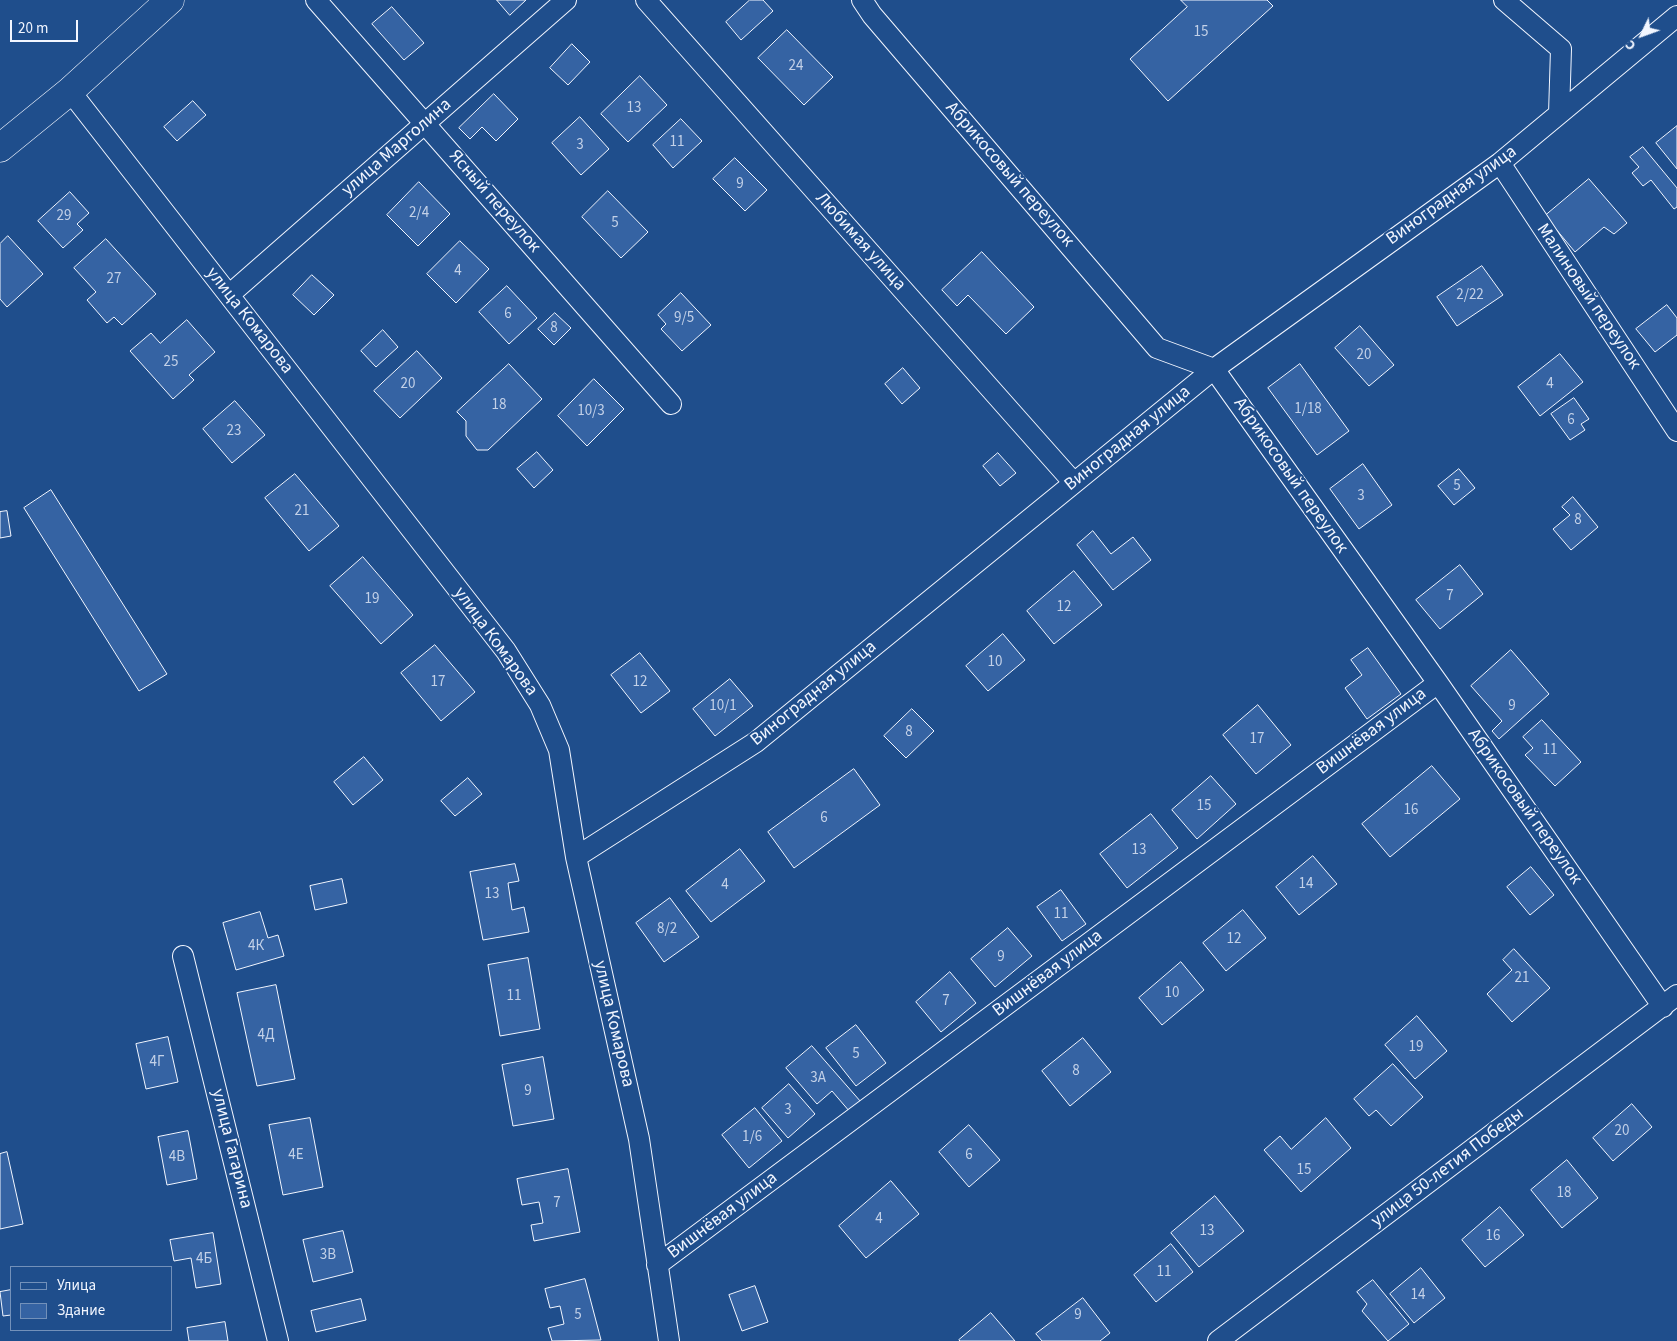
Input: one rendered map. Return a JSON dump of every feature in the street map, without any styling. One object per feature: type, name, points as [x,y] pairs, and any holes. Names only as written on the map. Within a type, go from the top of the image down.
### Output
[{"type":"main road","points":[[0,148],[70,91],[170,0]]},
{"type":"street","name":"Ясный переулок","points":[[316,0],[671,404]]},
{"type":"street","name":"улица Марголина","points":[[229,295],[566,0]]},
{"type":"street","name":"Любимая улица","points":[[646,0],[1074,483]]},
{"type":"street","name":"Абрикосовый переулок","points":[[862,0],[879,23],[1157,348],[1214,369],[1438,683],[1670,1001]]},
{"type":"street","points":[[1504,0],[1561,49],[1559,114]]},
{"type":"street","name":"Виноградная улица","points":[[576,857],[756,742],[1214,369],[1500,164],[1677,16]]},
{"type":"street","name":"улица Комарова","points":[[70,91],[506,651],[540,705],[559,750],[576,857],[639,1140],[669,1341]]},
{"type":"street","name":"Малиновый переулок","points":[[1500,164],[1677,431]]},
{"type":"street","name":"Вишнёвая улица","points":[[657,1266],[1438,683]]},
{"type":"street","name":"улица Гагарина","points":[[183,956],[278,1341]]},
{"type":"street","name":"улица 50-летия Победы","points":[[1218,1341],[1670,1001]]},
{"type":"building","points":[[497,0],[526,0],[510,15]]},
{"type":"building","points":[[750,0],[763,0],[773,11],[741,40],[726,22]]},
{"type":"building","points":[[1181,0],[1267,0],[1273,6],[1168,101],[1130,59],[1187,7]]},
{"type":"building","points":[[392,7],[424,43],[404,60],[372,24]]},
{"type":"building","points":[[787,30],[833,77],[804,105],[758,58]]},
{"type":"building","points":[[572,44],[590,62],[568,85],[550,68]]},
{"type":"building","points":[[640,76],[667,105],[628,142],[601,114]]},
{"type":"building","points":[[494,94],[518,119],[496,141],[482,127],[470,139],[459,128]]},
{"type":"building","points":[[193,101],[206,115],[177,141],[164,127]]},
{"type":"building","points":[[580,117],[609,149],[581,175],[552,143]]},
{"type":"building","points":[[681,119],[702,141],[673,168],[653,145]]},
{"type":"building","points":[[1677,126],[1677,169],[1656,143]]},
{"type":"building","points":[[1643,147],[1677,188],[1677,207],[1674,209],[1651,180],[1643,186],[1632,173],[1639,167],[1630,157]]},
{"type":"building","points":[[735,158],[767,190],[745,211],[713,179]]},
{"type":"building","points":[[1589,179],[1627,223],[1614,234],[1604,227],[1575,252],[1545,216]]},
{"type":"building","points":[[419,182],[450,214],[418,246],[387,215]]},
{"type":"building","points":[[608,191],[648,232],[621,258],[582,217]]},
{"type":"building","points":[[70,192],[89,213],[77,224],[83,230],[63,248],[38,221]]},
{"type":"building","points":[[8,236],[43,274],[7,307],[0,299],[0,244]]},
{"type":"building","points":[[106,239],[156,294],[122,325],[114,317],[107,323],[87,300],[96,292],[74,268]]},
{"type":"building","points":[[460,241],[489,269],[456,303],[427,274]]},
{"type":"building","points":[[982,252],[1034,307],[1006,334],[968,295],[957,306],[942,290]]},
{"type":"building","points":[[1482,266],[1503,295],[1457,326],[1437,297]]},
{"type":"building","points":[[312,275],[334,295],[314,315],[293,295]]},
{"type":"building","points":[[507,286],[537,318],[509,344],[479,312]]},
{"type":"building","points":[[681,293],[711,325],[682,351],[661,329],[666,324],[658,315]]},
{"type":"building","points":[[1667,305],[1677,318],[1677,335],[1655,352],[1636,329]]},
{"type":"building","points":[[555,313],[571,328],[554,345],[538,329]]},
{"type":"building","points":[[187,320],[215,352],[189,375],[194,380],[173,399],[130,351],[151,333],[160,343]]},
{"type":"building","points":[[1360,326],[1394,365],[1369,386],[1335,348]]},
{"type":"building","points":[[383,330],[398,347],[376,367],[361,351]]},
{"type":"building","points":[[417,351],[442,378],[400,418],[374,391]]},
{"type":"building","points":[[1560,354],[1583,382],[1540,416],[1518,387]]},
{"type":"building","points":[[509,364],[542,399],[488,450],[477,450],[466,436],[466,421],[457,412]]},
{"type":"building","points":[[1300,364],[1349,431],[1317,455],[1268,388]]},
{"type":"building","points":[[903,368],[920,388],[902,404],[885,384]]},
{"type":"building","points":[[594,379],[624,409],[587,446],[558,416]]},
{"type":"building","points":[[1574,398],[1589,419],[1581,424],[1585,430],[1570,440],[1551,414]]},
{"type":"building","points":[[235,401],[265,435],[232,463],[203,429]]},
{"type":"building","points":[[537,452],[553,470],[534,488],[517,469]]},
{"type":"building","points":[[998,453],[1016,473],[1000,486],[983,466]]},
{"type":"building","points":[[1363,464],[1392,505],[1359,529],[1330,489]]},
{"type":"building","points":[[1459,469],[1475,488],[1454,505],[1438,486]]},
{"type":"building","points":[[295,474],[339,526],[309,551],[265,498]]},
{"type":"building","points":[[51,490],[167,674],[139,691],[24,508]]},
{"type":"building","points":[[1573,497],[1598,527],[1571,550],[1553,529],[1570,515],[1562,507]]},
{"type":"building","points":[[7,511],[11,536],[0,538],[0,512]]},
{"type":"building","points":[[1093,531],[1111,554],[1133,537],[1151,560],[1113,590],[1077,545]]},
{"type":"building","points":[[363,557],[413,615],[381,644],[330,586]]},
{"type":"building","points":[[1460,565],[1483,594],[1440,629],[1416,600]]},
{"type":"building","points":[[1074,571],[1102,605],[1054,644],[1027,611]]},
{"type":"building","points":[[1003,634],[1025,660],[988,691],[966,666]]},
{"type":"building","points":[[435,645],[475,692],[441,721],[401,673]]},
{"type":"building","points":[[1368,648],[1401,694],[1367,719],[1345,688],[1362,675],[1351,660]]},
{"type":"building","points":[[1511,650],[1549,694],[1499,739],[1492,731],[1502,721],[1471,686]]},
{"type":"building","points":[[640,653],[670,691],[641,713],[611,675]]},
{"type":"building","points":[[730,679],[753,706],[715,736],[693,709]]},
{"type":"building","points":[[1258,705],[1291,745],[1256,774],[1223,735]]},
{"type":"building","points":[[912,709],[934,731],[906,758],[884,736]]},
{"type":"building","points":[[1542,720],[1581,762],[1555,786],[1525,755],[1533,748],[1523,737]]},
{"type":"building","points":[[364,757],[383,780],[353,805],[334,782]]},
{"type":"building","points":[[1432,766],[1460,799],[1390,857],[1362,824]]},
{"type":"building","points":[[854,769],[880,805],[794,868],[768,832]]},
{"type":"building","points":[[1211,776],[1236,804],[1197,839],[1172,810]]},
{"type":"building","points":[[468,778],[482,794],[455,816],[441,801]]},
{"type":"building","points":[[1151,814],[1178,848],[1127,888],[1100,854]]},
{"type":"building","points":[[740,849],[765,881],[711,922],[686,891]]},
{"type":"building","points":[[1313,856],[1337,884],[1299,915],[1276,887]]},
{"type":"building","points":[[515,864],[519,881],[508,883],[512,910],[524,907],[529,932],[483,940],[470,872]]},
{"type":"building","points":[[1531,867],[1554,895],[1530,915],[1507,887]]},
{"type":"building","points":[[342,879],[347,903],[315,910],[310,886]]},
{"type":"building","points":[[1061,890],[1086,924],[1062,941],[1037,907]]},
{"type":"building","points":[[670,898],[699,937],[664,962],[636,923]]},
{"type":"building","points":[[1243,910],[1266,938],[1226,971],[1203,943]]},
{"type":"building","points":[[260,912],[268,938],[278,935],[284,956],[236,970],[223,923]]},
{"type":"building","points":[[1008,928],[1032,956],[995,987],[971,959]]},
{"type":"building","points":[[1514,949],[1550,988],[1512,1022],[1487,994],[1512,970],[1503,960]]},
{"type":"building","points":[[528,958],[540,1029],[500,1036],[488,965]]},
{"type":"building","points":[[1181,962],[1204,990],[1162,1025],[1139,998]]},
{"type":"building","points":[[950,972],[976,1003],[941,1032],[916,1002]]},
{"type":"building","points":[[276,985],[295,1079],[257,1086],[237,993]]},
{"type":"building","points":[[1417,1016],[1447,1051],[1415,1079],[1385,1045]]},
{"type":"building","points":[[856,1025],[886,1063],[856,1086],[826,1048]]},
{"type":"building","points":[[168,1037],[178,1082],[146,1089],[136,1044]]},
{"type":"building","points":[[1083,1038],[1111,1072],[1070,1106],[1042,1071]]},
{"type":"building","points":[[812,1046],[861,1102],[850,1112],[832,1091],[817,1104],[786,1068]]},
{"type":"building","points":[[543,1057],[554,1119],[513,1126],[502,1065]]},
{"type":"building","points":[[1393,1064],[1423,1097],[1391,1126],[1376,1110],[1369,1116],[1354,1099]]},
{"type":"building","points":[[789,1084],[815,1114],[788,1138],[762,1108]]},
{"type":"building","points":[[1632,1104],[1652,1127],[1613,1161],[1593,1138]]},
{"type":"building","points":[[755,1108],[782,1141],[749,1168],[722,1135]]},
{"type":"building","points":[[310,1118],[323,1187],[283,1195],[269,1125]]},
{"type":"building","points":[[1326,1118],[1351,1148],[1301,1192],[1264,1150],[1280,1136],[1291,1149]]},
{"type":"building","points":[[969,1125],[1000,1160],[969,1187],[939,1152]]},
{"type":"building","points":[[188,1131],[197,1179],[167,1185],[158,1137]]},
{"type":"building","points":[[7,1152],[23,1224],[0,1229],[0,1154]]},
{"type":"building","points":[[1567,1160],[1598,1198],[1562,1228],[1531,1190]]},
{"type":"building","points":[[568,1169],[580,1232],[534,1241],[531,1225],[543,1223],[539,1202],[522,1205],[517,1179]]},
{"type":"building","points":[[891,1181],[919,1214],[866,1258],[839,1226]]},
{"type":"building","points":[[1215,1196],[1244,1231],[1199,1267],[1171,1233]]},
{"type":"building","points":[[1500,1207],[1524,1235],[1485,1267],[1462,1240]]},
{"type":"building","points":[[343,1231],[353,1272],[313,1282],[303,1240]]},
{"type":"building","points":[[213,1233],[221,1284],[196,1288],[191,1258],[174,1261],[170,1240]]},
{"type":"building","points":[[1171,1244],[1193,1272],[1156,1302],[1134,1275]]},
{"type":"building","points":[[1421,1268],[1445,1298],[1414,1323],[1390,1294]]},
{"type":"building","points":[[585,1279],[601,1340],[552,1341],[548,1328],[564,1324],[560,1306],[550,1308],[545,1289]]},
{"type":"building","points":[[1373,1280],[1409,1324],[1388,1341],[1362,1311],[1367,1304],[1357,1292]]},
{"type":"building","points":[[755,1286],[768,1322],[742,1331],[729,1295]]},
{"type":"building","points":[[10,1290],[10,1315],[3,1316],[0,1292]]},
{"type":"building","points":[[1083,1298],[1110,1333],[1100,1341],[1042,1341],[1036,1334]]},
{"type":"building","points":[[361,1299],[366,1320],[316,1332],[311,1311]]},
{"type":"building","points":[[991,1313],[1015,1341],[959,1340]]},
{"type":"building","points":[[225,1322],[228,1341],[189,1341],[187,1328]]}]
